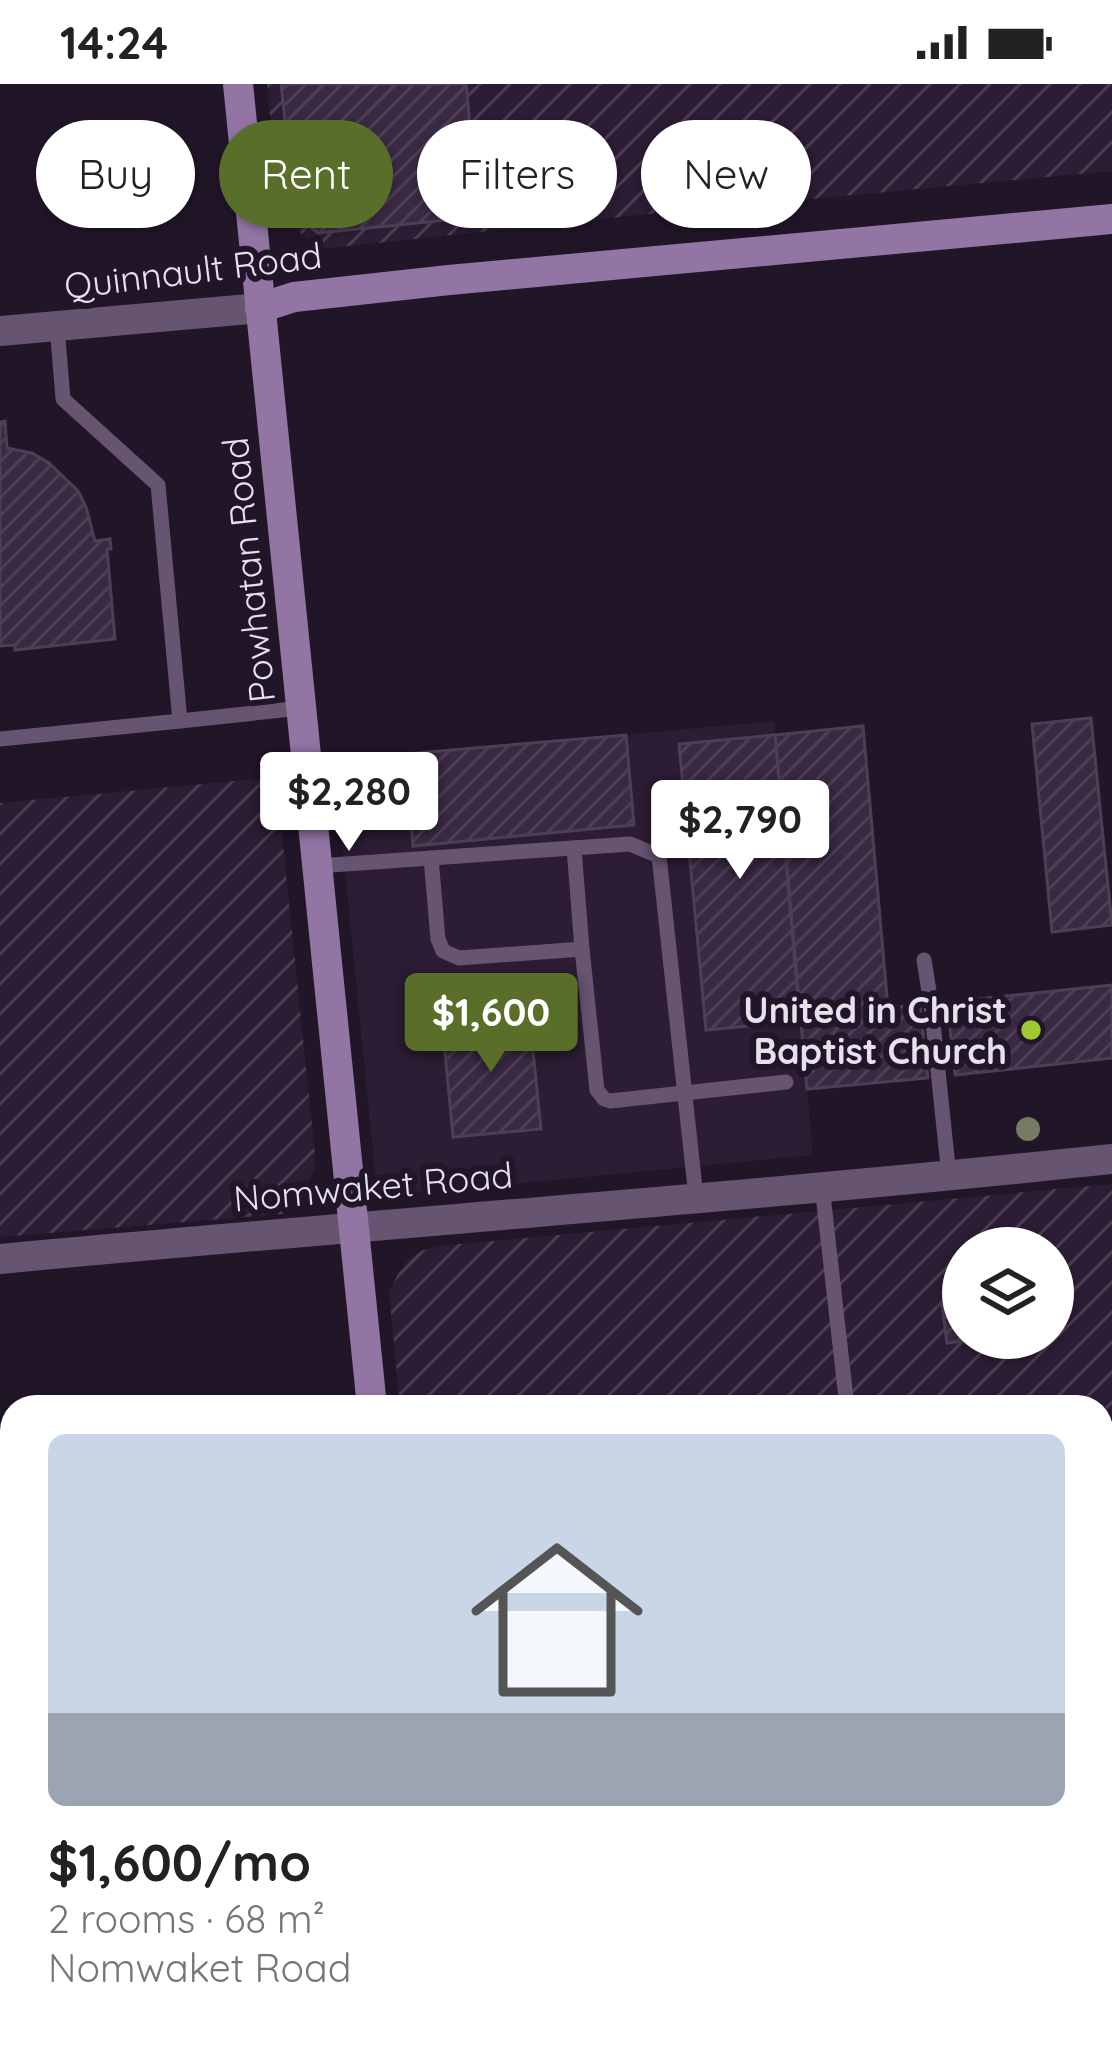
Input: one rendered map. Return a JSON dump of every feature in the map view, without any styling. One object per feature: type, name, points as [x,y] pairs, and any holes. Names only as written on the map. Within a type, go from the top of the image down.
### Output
[{"type":"street","name":"Powhatan Road","points":[[238,84],[371,1395]]},
{"type":"street","name":"Quinnault Road","points":[[0,331],[260,308],[294,297],[449,280],[1112,219]]},
{"type":"street","name":"Nomwaket Road","points":[[0,1259],[1112,1159]]},
{"type":"lane","points":[[57,326],[64,399],[158,485],[180,721]]},
{"type":"lane","points":[[0,739],[302,708]]},
{"type":"lane","points":[[317,866],[630,844],[659,856],[696,1197]]},
{"type":"lane","points":[[574,848],[599,1095],[610,1101],[786,1082]]},
{"type":"lane","points":[[431,858],[438,939],[450,956],[581,949]]},
{"type":"lane","points":[[924,960],[949,1176]]},
{"type":"lane","points":[[822,1186],[846,1395]]},
{"type":"shaded area","points":[[267,84],[1112,84],[1112,171],[811,199],[811,120],[641,120],[641,215],[617,217],[617,120],[417,120],[417,228],[517,228],[321,249],[294,228],[393,228],[393,120],[270,120]]},
{"type":"shaded area","points":[[774,721],[813,1155],[401,1195],[385,1188],[375,1174],[334,761]]},
{"type":"shaded area","points":[[276,777],[316,1164],[305,1192],[283,1214],[0,1237],[0,803]]},
{"type":"shaded area","points":[[1112,1184],[1112,1395],[399,1395],[389,1292],[409,1259],[438,1246]]},
{"type":"building","points":[[281,84],[466,84],[470,120],[417,120],[417,223],[393,226],[393,120],[285,120]]},
{"type":"building","points":[[312,228],[368,228],[318,233]]},
{"type":"building","points":[[5,421],[7,448],[32,453],[49,463],[78,491],[95,541],[110,539],[115,639],[15,650],[15,645],[0,646],[0,422]]},
{"type":"building","points":[[1091,718],[1112,925],[1052,932],[1032,724]]},
{"type":"building","points":[[863,726],[888,1008],[920,1005],[928,1078],[807,1089],[775,735]]},
{"type":"building","points":[[626,735],[634,825],[413,846],[404,754]]},
{"type":"building","points":[[775,735],[800,1021],[706,1030],[679,744]]},
{"type":"building","name":"United in Christ Baptist Church","points":[[1112,985],[1112,1058],[955,1075],[947,1002]]},
{"type":"building","points":[[529,1012],[541,1129],[453,1137],[442,1020]]},
{"type":"place","name":"United in Christ Baptist Church","points":[[1031,1030]]}]
